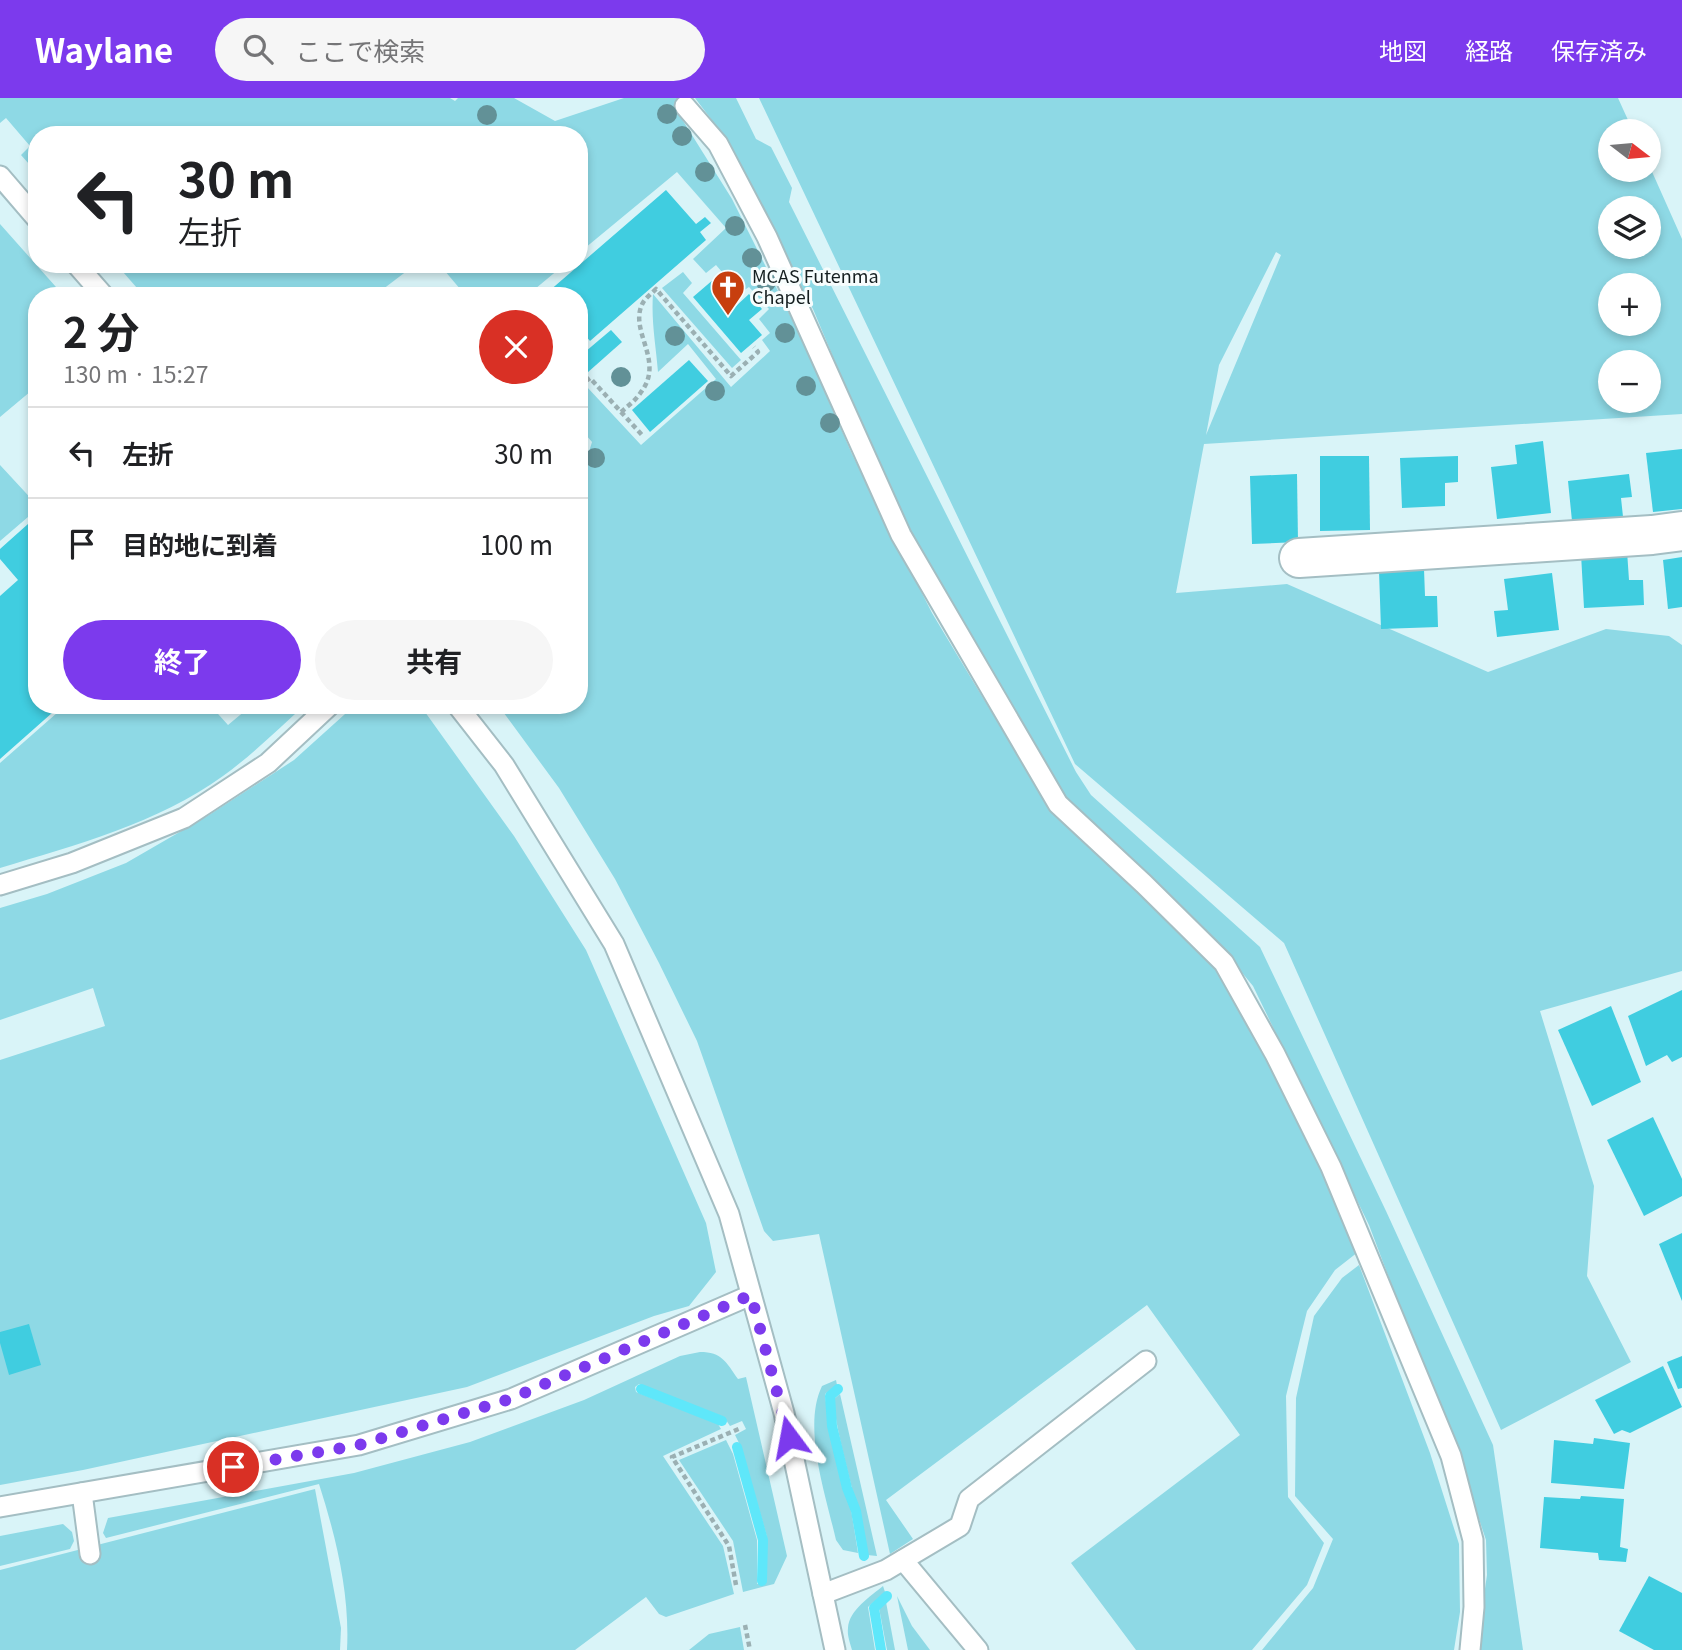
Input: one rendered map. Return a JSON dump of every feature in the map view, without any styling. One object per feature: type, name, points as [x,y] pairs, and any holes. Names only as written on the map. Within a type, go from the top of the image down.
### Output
[{"type":"street","points":[[1299,558],[1652,536],[1682,531]]},
{"type":"lane","points":[[685,106],[718,144],[766,237],[901,535],[1058,804],[1224,963],[1275,1054],[1331,1167],[1451,1456],[1474,1540],[1474,1607],[1470,1650]]},
{"type":"lane","points":[[0,176],[28,209]]},
{"type":"lane","points":[[84,273],[96,287]]},
{"type":"lane","points":[[0,886],[72,863],[184,818],[268,763],[320,714]]},
{"type":"lane","points":[[464,714],[504,765],[614,944],[729,1214],[784,1413],[835,1650]]},
{"type":"lane","points":[[0,1507],[359,1445],[510,1399],[751,1295]]},
{"type":"lane","points":[[823,1594],[886,1570],[960,1526],[969,1499],[1146,1361]]},
{"type":"lane","points":[[82,1493],[90,1554]]},
{"type":"lane","points":[[902,1560],[978,1650]]},
{"type":"path","points":[[621,412],[642,391],[648,378],[651,360],[639,316],[643,302],[656,289],[731,376],[758,352],[754,347]]},
{"type":"path","points":[[588,379],[590,378],[643,436]]},
{"type":"path","points":[[736,1585],[729,1546],[672,1457],[741,1428]]},
{"type":"path","points":[[745,1625],[750,1650]]},
{"type":"shaded area","points":[[0,98],[450,98],[455,101],[458,98],[514,98],[555,121],[624,98],[687,98],[675,108],[732,199],[803,341],[852,454],[932,613],[1052,811],[1219,971],[1257,1032],[1358,1252],[1335,1270],[1307,1311],[1286,1396],[1288,1497],[1324,1543],[1307,1585],[1252,1650],[1136,1650],[1071,1563],[1240,1435],[1147,1305],[886,1500],[913,1539],[890,1554],[819,1234],[773,1241],[764,1231],[697,1041],[659,963],[615,879],[559,788],[505,714],[588,714],[588,455],[592,442],[588,437],[588,388],[641,445],[716,379],[688,344],[658,372],[653,294],[731,387],[770,351],[762,340],[770,333],[759,319],[769,309],[749,287],[740,293],[716,265],[706,273],[693,259],[726,228],[677,172],[588,246],[588,126],[28,126],[28,144],[6,118],[0,123]]},
{"type":"shaded area","points":[[695,98],[736,98],[756,139],[771,147],[792,188],[789,202],[1076,772],[1091,795],[1260,947],[1386,1211],[1493,1445],[1523,1650],[1476,1650],[1487,1575],[1486,1540],[1471,1495],[1369,1225],[1253,986],[1180,906],[1050,780],[908,536],[813,309],[717,127]]},
{"type":"shaded area","points":[[759,98],[1618,98],[1628,119],[1598,119],[1598,182],[1657,182],[1682,239],[1682,414],[1204,444],[1176,593],[1287,584],[1488,672],[1606,629],[1669,636],[1682,645],[1682,971],[1540,1011],[1594,1186],[1587,1276],[1631,1362],[1501,1430],[1284,943],[1075,764]],"holes":[[[1276,252],[1281,255],[1206,435],[1219,365]]]},
{"type":"shaded area","points":[[28,148],[28,163],[21,155]]},
{"type":"shaded area","points":[[0,224],[28,256],[28,273],[44,273],[56,287],[28,287],[28,394],[0,417]]},
{"type":"shaded area","points":[[683,272],[692,283],[683,293],[741,360],[732,368],[662,288]]},
{"type":"shaded area","points":[[124,273],[404,273],[386,287],[136,287]]},
{"type":"shaded area","points":[[447,273],[554,273],[537,287],[458,287]]},
{"type":"shaded area","points":[[0,465],[28,495],[28,517],[0,541]]},
{"type":"shaded area","points":[[56,714],[218,714],[228,725],[241,714],[295,714],[255,751],[198,793],[116,831],[0,868],[0,763]]},
{"type":"shaded area","points":[[345,714],[426,714],[514,836],[586,950],[706,1223],[716,1272],[689,1306],[654,1316],[467,1387],[83,1470],[0,1485],[0,1060],[105,1026],[93,988],[0,1020],[0,908],[47,894],[126,863],[209,815],[294,760]]},
{"type":"shaded area","points":[[1359,1265],[1430,1453],[1459,1544],[1460,1612],[1454,1650],[1262,1650],[1313,1588],[1333,1539],[1295,1496],[1296,1398],[1314,1316],[1342,1278]]},
{"type":"shaded area","points":[[700,1352],[719,1356],[738,1379],[746,1377],[787,1556],[774,1584],[743,1592],[733,1541],[679,1460],[726,1440],[733,1454],[757,1540],[757,1584],[766,1582],[767,1537],[741,1447],[735,1435],[746,1429],[742,1421],[730,1426],[724,1417],[639,1384],[635,1387],[636,1392],[718,1424],[721,1429],[663,1456],[723,1546],[734,1594],[666,1617],[659,1614],[646,1597],[575,1650],[347,1650],[344,1587],[331,1524],[319,1484],[106,1538],[103,1533],[108,1518],[354,1473],[470,1442],[584,1400],[680,1356]]},
{"type":"shaded area","points":[[836,1380],[837,1385],[825,1394],[829,1427],[851,1509],[858,1553],[843,1550],[836,1540],[815,1441],[816,1403],[822,1386]]},
{"type":"shaded area","points":[[840,1394],[877,1556],[867,1555],[840,1439],[833,1400]]},
{"type":"shaded area","points":[[315,1489],[341,1628],[340,1650],[0,1650],[0,1570]]},
{"type":"shaded area","points":[[63,1524],[72,1532],[74,1541],[70,1549],[0,1566],[0,1536]]},
{"type":"shaded area","points":[[883,1586],[885,1592],[868,1607],[875,1650],[852,1650],[849,1621],[861,1604]]},
{"type":"shaded area","points":[[897,1596],[912,1626],[930,1650],[908,1650]]},
{"type":"shaded area","points":[[886,1602],[895,1650],[887,1650],[879,1608]]},
{"type":"shaded area","points":[[740,1627],[744,1650],[689,1650],[709,1634]]},
{"type":"building","points":[[666,190],[696,224],[705,217],[711,223],[700,232],[706,240],[590,341],[588,287],[554,287],[570,273],[588,273],[588,257]]},
{"type":"building","points":[[714,279],[736,306],[749,294],[762,309],[749,320],[762,335],[741,353],[693,297]]},
{"type":"building","points":[[611,330],[622,342],[588,372],[588,349]]},
{"type":"building","points":[[689,360],[708,381],[650,432],[632,410]]},
{"type":"building","points":[[1543,441],[1551,513],[1497,519],[1491,467],[1517,464],[1515,445]]},
{"type":"building","points":[[1682,449],[1682,509],[1653,512],[1646,453]]},
{"type":"building","points":[[1320,456],[1369,456],[1370,530],[1320,531]]},
{"type":"building","points":[[1458,456],[1458,482],[1445,483],[1445,506],[1402,508],[1400,458]]},
{"type":"building","points":[[1297,474],[1298,542],[1252,544],[1250,476]]},
{"type":"building","points":[[1629,474],[1632,497],[1621,498],[1624,526],[1573,531],[1568,481]]},
{"type":"building","points":[[28,524],[28,714],[51,714],[0,759],[0,596],[18,580],[0,559],[0,549]]},
{"type":"building","points":[[1627,551],[1629,580],[1643,580],[1644,605],[1584,608],[1581,554]]},
{"type":"building","points":[[1682,557],[1682,607],[1668,609],[1663,560]]},
{"type":"building","points":[[1424,569],[1425,596],[1437,596],[1438,627],[1381,629],[1379,571]]},
{"type":"building","points":[[1552,573],[1559,630],[1497,637],[1494,611],[1508,610],[1504,579]]},
{"type":"building","points":[[1682,990],[1682,1057],[1672,1062],[1667,1055],[1646,1066],[1628,1016]]},
{"type":"building","points":[[1611,1006],[1641,1082],[1592,1106],[1558,1030]]},
{"type":"building","points":[[1653,1117],[1682,1179],[1682,1196],[1644,1216],[1607,1140]]},
{"type":"building","points":[[1682,1233],[1682,1301],[1659,1244]]},
{"type":"building","points":[[29,1324],[41,1365],[9,1375],[0,1343],[0,1332]]},
{"type":"building","points":[[1682,1356],[1682,1388],[1678,1389],[1667,1362]]},
{"type":"building","points":[[1663,1366],[1682,1407],[1630,1433],[1622,1430],[1614,1434],[1595,1400]]},
{"type":"building","points":[[1594,1438],[1630,1443],[1624,1489],[1551,1483],[1554,1440],[1593,1444]]},
{"type":"building","points":[[1581,1496],[1624,1499],[1620,1547],[1628,1549],[1626,1562],[1599,1560],[1598,1553],[1540,1548],[1544,1497],[1580,1499]]},
{"type":"building","points":[[1649,1576],[1682,1593],[1682,1650],[1654,1650],[1619,1631]]},
{"type":"waterway","points":[[641,1389],[722,1421]]},
{"type":"waterway","points":[[838,1389],[830,1396],[832,1426],[847,1488],[856,1511],[864,1556]]},
{"type":"waterway","points":[[737,1447],[763,1540],[762,1581]]},
{"type":"waterway","points":[[881,1650],[874,1608],[887,1596]]},
{"type":"place","name":"MCAS Futenma Chapel","points":[[728,317]]},
{"type":"route","points":[[233,1467],[359,1445],[510,1399],[751,1295],[789,1437]]}]
